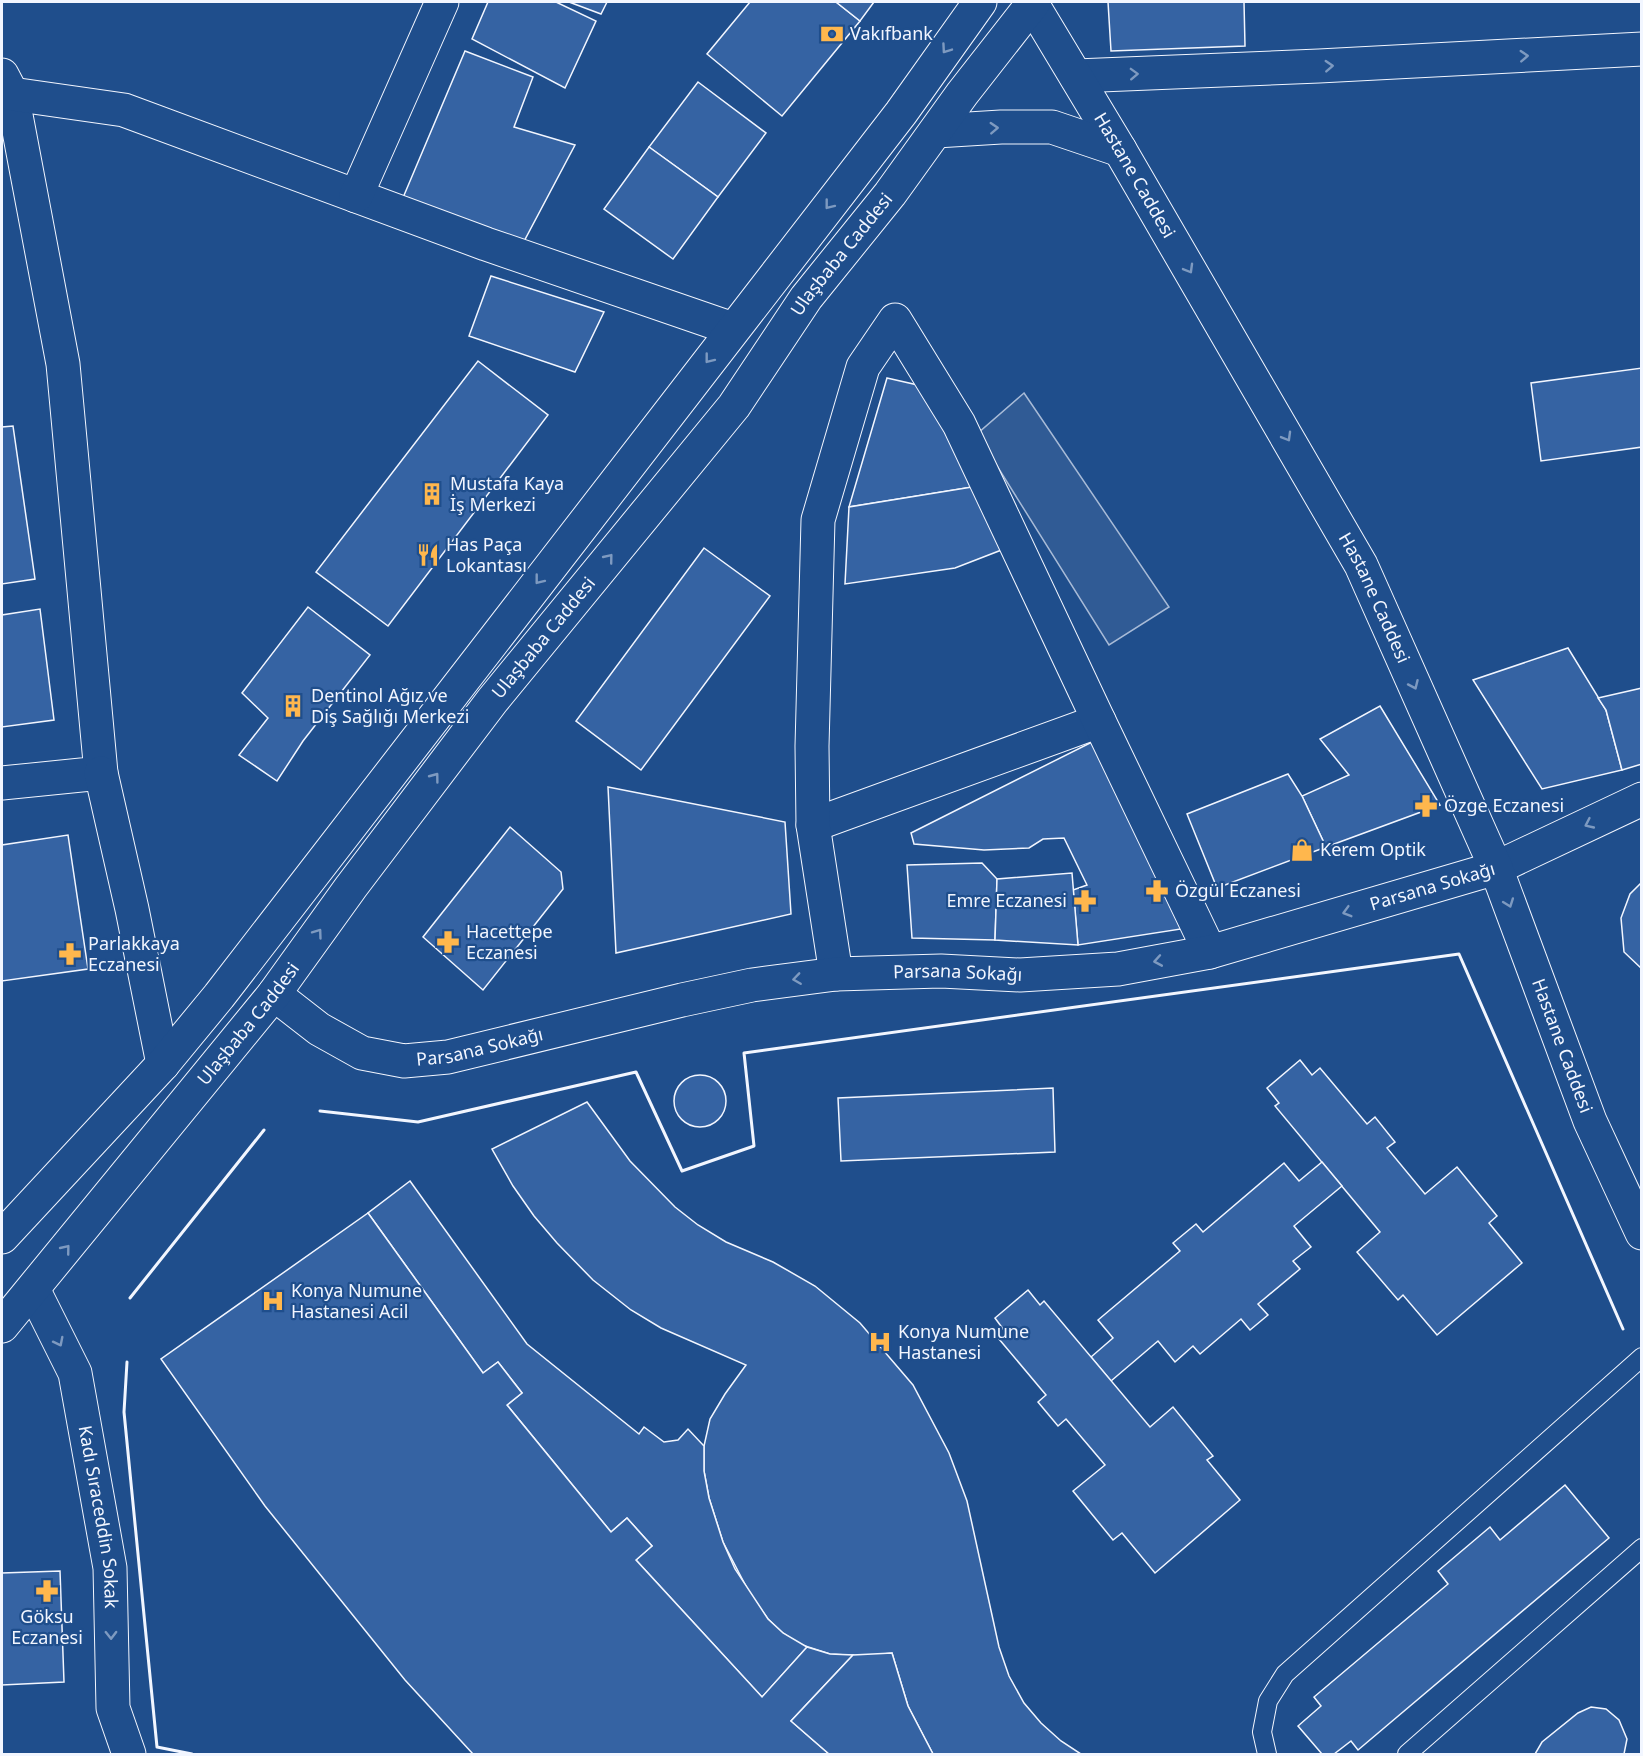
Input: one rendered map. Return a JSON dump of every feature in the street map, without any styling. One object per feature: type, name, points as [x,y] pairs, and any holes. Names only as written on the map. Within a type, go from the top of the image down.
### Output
[{"type":"street","points":[[356,196],[442,2]]},
{"type":"street","name":"Ulaşbaba Caddesi","points":[[2,1237],[163,1064],[264,938],[901,113],[980,2]]},
{"type":"street","name":"Ulaşbaba Caddesi","points":[[2,1326],[274,994],[351,887],[492,702],[734,406],[806,298],[890,194],[962,94],[1032,3]]},
{"type":"street","name":"Hastane Caddesi","points":[[1032,3],[1361,565],[1496,868],[1590,1121],[1641,1233]]},
{"type":"street","points":[[1076,76],[1641,49]]},
{"type":"street","points":[[163,1064],[132,909],[101,773],[63,364],[7,85],[123,110],[486,244],[733,329]]},
{"type":"street","points":[[936,131],[1052,127],[1120,150]]},
{"type":"street","points":[[836,974],[813,825],[812,746],[818,520],[863,367],[895,320],[959,424],[1210,952]]},
{"type":"street","points":[[813,825],[1099,721]]},
{"type":"street","points":[[2,783],[101,773]]},
{"type":"street","name":"Parsana Sokağı","points":[[274,994],[319,1029],[362,1053],[404,1061],[448,1057],[752,985],[836,974],[941,971],[1020,975],[1119,969],[1210,952],[1496,868],[1641,799]]},
{"type":"street","name":"Kadı Sıraceddin Sokak","points":[[33,1289],[75,1373],[110,1568],[113,1708],[129,1755]]},
{"type":"lane","points":[[1267,1755],[1262,1732],[1268,1701],[1285,1674],[1641,1357]]},
{"type":"lane","points":[[1407,1755],[1641,1548]]},
{"type":"shaded area","points":[[1024,393],[1169,607],[1109,645],[977,434]]},
{"type":"building","points":[[488,2],[556,2],[596,21],[565,88],[472,39]]},
{"type":"building","points":[[569,2],[607,2],[601,14]]},
{"type":"building","points":[[750,2],[836,2],[860,21],[782,116],[707,54]]},
{"type":"building","points":[[836,2],[874,2],[860,21]]},
{"type":"building","points":[[1108,2],[1244,2],[1245,46],[1111,51]]},
{"type":"building","points":[[465,51],[533,77],[514,127],[575,145],[522,245],[402,200]]},
{"type":"building","points":[[698,82],[766,133],[718,197],[649,147]]},
{"type":"building","points":[[649,147],[718,197],[673,259],[604,209]]},
{"type":"building","points":[[491,276],[604,312],[575,372],[469,336]]},
{"type":"building","name":"Mustafa Kaya İş Merkezi","points":[[478,361],[548,415],[388,626],[316,572]]},
{"type":"building","points":[[1642,368],[1642,447],[1541,461],[1531,383]]},
{"type":"building","points":[[887,378],[922,386],[972,487],[849,507]]},
{"type":"building","points":[[13,426],[35,579],[2,584],[2,427]]},
{"type":"building","points":[[972,487],[1004,549],[955,568],[845,584],[849,507]]},
{"type":"building","points":[[704,548],[770,596],[641,770],[576,721]]},
{"type":"building","name":"Dentinol Ağız ve Diş Sağlığı Merkezi","points":[[308,607],[370,655],[303,741],[277,781],[239,755],[268,718],[242,693]]},
{"type":"building","points":[[40,609],[54,720],[2,727],[2,615]]},
{"type":"building","points":[[1568,648],[1606,710],[1622,770],[1542,789],[1473,680]]},
{"type":"building","points":[[1642,688],[1642,764],[1622,770],[1606,710],[1598,698]]},
{"type":"building","points":[[1380,706],[1440,805],[1326,847],[1302,796],[1349,775],[1320,739]]},
{"type":"building","points":[[1092,742],[1181,929],[1078,945],[1073,890],[1087,885],[1064,838],[1043,839],[1029,848],[984,850],[914,844],[911,833]]},
{"type":"building","points":[[1288,774],[1302,796],[1326,847],[1217,888],[1187,814]]},
{"type":"building","points":[[608,787],[785,822],[791,914],[616,953]]},
{"type":"building","points":[[510,827],[561,872],[563,889],[483,990],[423,937]]},
{"type":"building","points":[[68,835],[88,969],[2,981],[2,845]]},
{"type":"building","points":[[982,863],[997,879],[995,940],[912,938],[907,865]]},
{"type":"building","points":[[1072,873],[1078,945],[995,940],[997,879]]},
{"type":"building","points":[[1642,882],[1642,969],[1624,952],[1621,918],[1630,894]]},
{"type":"building","points":[[1300,1060],[1312,1075],[1320,1068],[1367,1124],[1375,1117],[1395,1142],[1387,1148],[1425,1194],[1457,1167],[1497,1216],[1489,1223],[1522,1263],[1437,1335],[1403,1295],[1398,1300],[1357,1252],[1380,1232],[1275,1106],[1279,1103],[1267,1088]]},
{"type":"building","points":[[700,1075],[710,1077],[718,1083],[724,1091],[726,1101],[724,1111],[718,1119],[710,1125],[700,1127],[690,1125],[682,1119],[676,1111],[674,1101],[676,1091],[682,1083],[690,1077]]},
{"type":"building","points":[[1053,1088],[1055,1152],[841,1161],[838,1098]]},
{"type":"building","points":[[587,1102],[630,1161],[675,1207],[698,1225],[726,1242],[773,1262],[815,1286],[860,1323],[913,1385],[949,1453],[967,1501],[999,1647],[1009,1676],[1024,1703],[1041,1723],[1061,1741],[1081,1754],[933,1754],[908,1706],[892,1653],[863,1656],[830,1654],[799,1644],[768,1619],[750,1594],[723,1542],[709,1498],[704,1471],[704,1446],[710,1419],[746,1365],[661,1328],[631,1310],[593,1280],[534,1216],[513,1186],[492,1149]]},
{"type":"building","points":[[1322,1162],[1342,1186],[1294,1226],[1311,1247],[1293,1261],[1300,1269],[1258,1304],[1268,1315],[1250,1330],[1241,1319],[1200,1354],[1193,1346],[1175,1362],[1158,1341],[1111,1381],[1091,1357],[1113,1338],[1098,1320],[1180,1251],[1173,1243],[1196,1224],[1203,1232],[1284,1163],[1299,1181]]},
{"type":"building","points":[[410,1181],[527,1344],[639,1434],[644,1427],[664,1442],[678,1440],[688,1429],[704,1446],[704,1471],[709,1498],[723,1542],[735,1569],[768,1619],[783,1633],[807,1647],[762,1697],[636,1560],[652,1546],[627,1518],[611,1532],[507,1405],[522,1393],[498,1362],[483,1373],[368,1213]]},
{"type":"building","points":[[368,1213],[483,1373],[498,1362],[522,1393],[507,1405],[611,1532],[627,1518],[652,1546],[636,1560],[762,1697],[807,1647],[830,1654],[853,1655],[791,1721],[829,1754],[473,1754],[405,1680],[265,1506],[161,1359]]},
{"type":"building","points":[[1028,1290],[1040,1305],[1044,1301],[1150,1427],[1173,1407],[1213,1456],[1207,1460],[1240,1500],[1155,1573],[1122,1533],[1113,1540],[1073,1491],[1105,1465],[1066,1419],[1058,1426],[1038,1402],[1046,1395],[999,1339],[1006,1333],[995,1318]]},
{"type":"building","points":[[1565,1485],[1609,1538],[1358,1750],[1351,1741],[1334,1754],[1322,1754],[1298,1726],[1321,1706],[1314,1697],[1448,1584],[1438,1571],[1490,1527],[1500,1540]]},
{"type":"building","points":[[60,1571],[64,1682],[2,1685],[2,1573]]},
{"type":"building","points":[[892,1653],[908,1706],[933,1754],[829,1754],[791,1721],[853,1655]]},
{"type":"building","points":[[1591,1707],[1606,1709],[1619,1720],[1627,1739],[1624,1754],[1535,1754],[1542,1742],[1578,1713]]},
{"type":"wall","points":[[320,1111],[418,1122],[636,1072],[682,1171],[754,1146],[744,1053],[1459,954],[1623,1329]]},
{"type":"wall","points":[[130,1298],[264,1130]]},
{"type":"wall","points":[[127,1362],[124,1412],[157,1747],[192,1754]]},
{"type":"place","name":"Vakıfbank","points":[[832,34]]},
{"type":"place","name":"Mustafa Kaya İş Merkezi","points":[[432,494]]},
{"type":"place","name":"Has Paça Lokantası","points":[[428,555]]},
{"type":"place","name":"Dentinol Ağız ve Diş Sağlığı Merkezi","points":[[293,706]]},
{"type":"place","name":"Özge Eczanesi","points":[[1426,806]]},
{"type":"place","name":"Kerem Optik","points":[[1302,850]]},
{"type":"place","name":"Özgül Eczanesi","points":[[1157,891]]},
{"type":"place","name":"Emre Eczanesi","points":[[1085,901]]},
{"type":"place","name":"Hacettepe Eczanesi","points":[[448,942]]},
{"type":"place","name":"Parlakkaya Eczanesi","points":[[70,954]]},
{"type":"place","name":"Konya Numune Hastanesi Acil","points":[[273,1301]]},
{"type":"place","name":"Konya Numune Hastanesi","points":[[880,1342]]},
{"type":"place","name":"Göksu Eczanesi","points":[[47,1591]]}]
